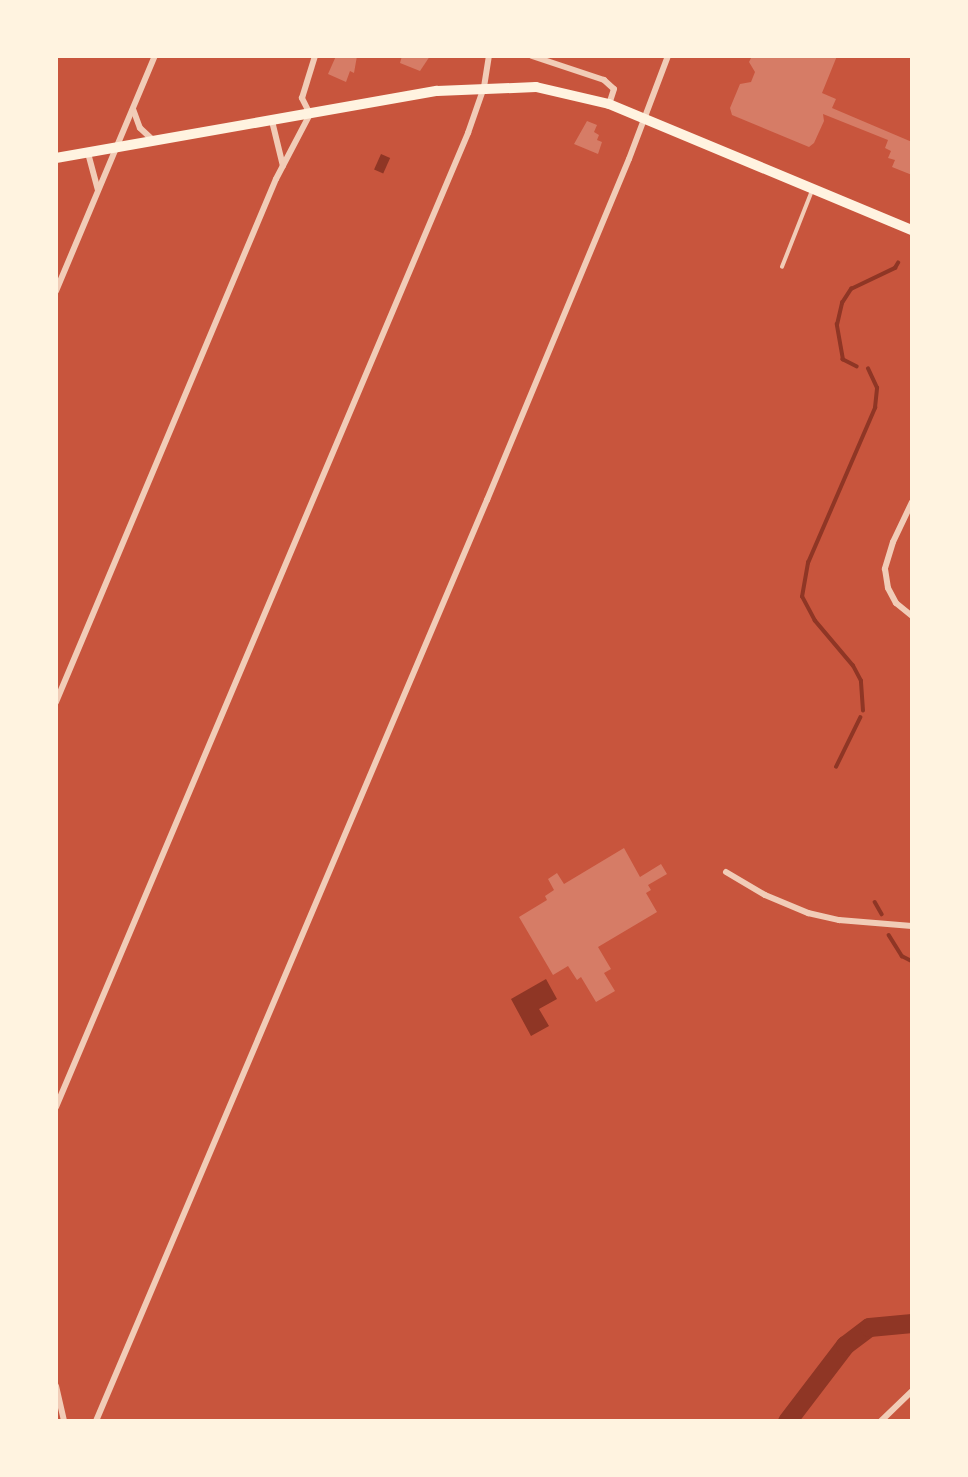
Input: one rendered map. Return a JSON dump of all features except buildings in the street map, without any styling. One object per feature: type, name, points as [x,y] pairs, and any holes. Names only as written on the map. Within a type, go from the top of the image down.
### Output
[{"type":"highway","points":[[56,158],[437,91],[536,87],[609,104],[912,230]]},
{"type":"street","points":[[56,291],[155,56]]},
{"type":"street","points":[[56,702],[283,166],[310,114],[302,98],[315,56]]},
{"type":"street","points":[[56,1107],[468,133],[484,87],[489,56]]},
{"type":"street","points":[[532,56],[604,80],[614,89],[609,104]]},
{"type":"street","points":[[96,1421],[487,500],[629,159],[668,56]]},
{"type":"street","points":[[133,107],[140,128],[155,141]]},
{"type":"street","points":[[272,121],[283,166]]},
{"type":"street","points":[[88,153],[98,190]]},
{"type":"street","points":[[912,502],[893,542],[885,569],[888,588],[896,603],[912,616]]},
{"type":"street","points":[[726,872],[765,895],[808,914],[839,920],[912,926]]},
{"type":"street","points":[[56,1386],[64,1421]]},
{"type":"street","points":[[881,1421],[912,1391]]},
{"type":"lane","points":[[782,267],[812,189]]},
{"type":"shaded area","points":[[381,154],[390,158],[383,174],[374,170]]},
{"type":"shaded area","points":[[546,979],[557,999],[539,1009],[549,1026],[531,1036],[511,999]]},
{"type":"waterway","points":[[857,367],[843,360],[837,325],[842,303],[851,289],[895,268],[898,263]]},
{"type":"waterway","points":[[863,711],[861,681],[853,666],[815,621],[802,597],[808,563],[875,408],[877,388],[868,369]]},
{"type":"waterway","points":[[836,767],[860,718]]},
{"type":"waterway","points":[[875,902],[882,914]]},
{"type":"waterway","points":[[889,935],[902,956],[912,961]]},
{"type":"waterway","points":[[787,1421],[845,1345],[869,1327],[912,1323]]}]
